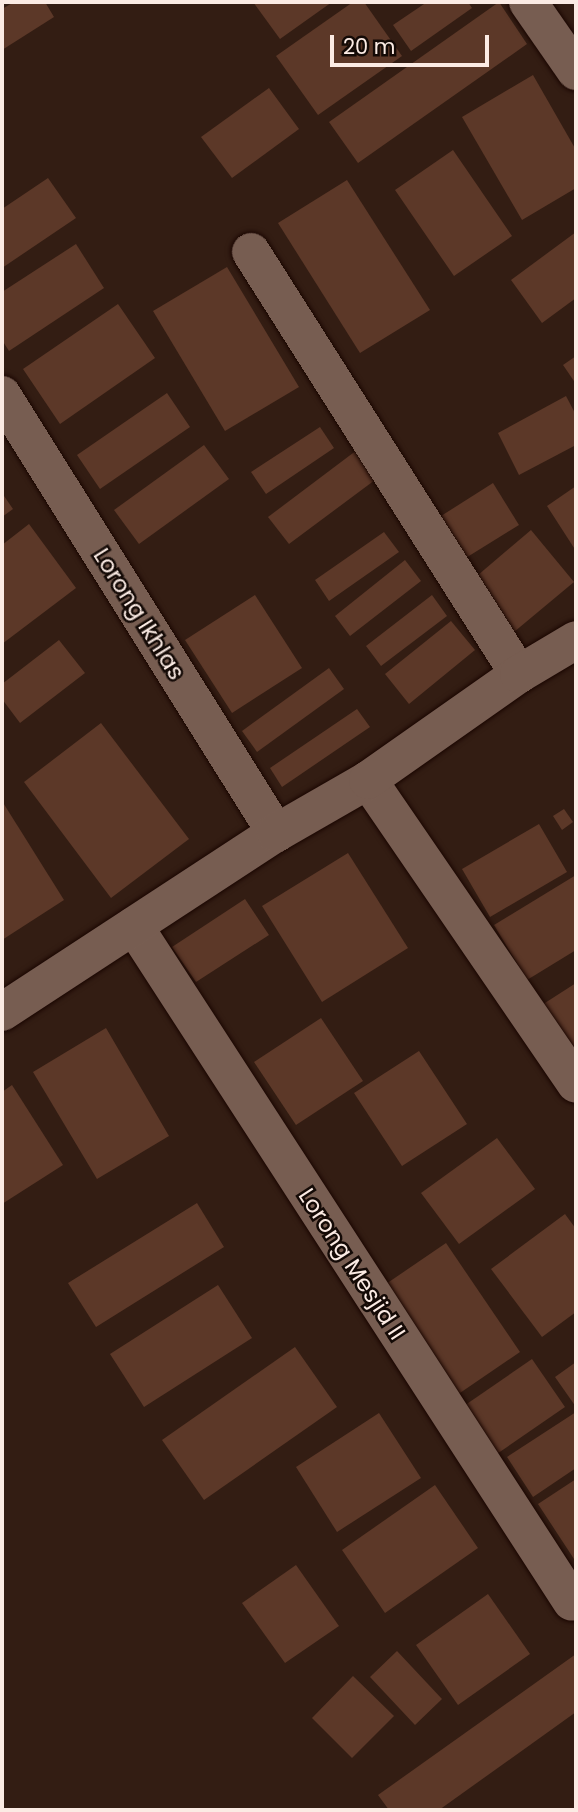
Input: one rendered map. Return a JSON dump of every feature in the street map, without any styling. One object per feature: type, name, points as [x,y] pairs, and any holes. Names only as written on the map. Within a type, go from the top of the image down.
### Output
[{"type":"street","points":[[528,2],[576,71]]},
{"type":"street","points":[[251,252],[519,674]]},
{"type":"street","name":"Lorong Ikhlas","points":[[2,396],[276,833]]},
{"type":"street","points":[[2,1012],[276,833],[368,780],[519,674],[576,640]]},
{"type":"street","points":[[368,780],[576,1084]]},
{"type":"street","name":"Lorong Mesjid II","points":[[134,926],[572,1602]]},
{"type":"building","points":[[14,2],[45,2],[54,17],[2,50],[2,9]]},
{"type":"building","points":[[253,2],[332,2],[280,39]]},
{"type":"building","points":[[353,2],[364,2],[402,56],[318,115],[276,56]]},
{"type":"building","points":[[427,2],[468,2],[472,8],[411,51],[393,25]]},
{"type":"building","points":[[499,2],[527,44],[358,163],[329,122]]},
{"type":"building","points":[[533,75],[576,150],[576,188],[522,220],[462,117]]},
{"type":"building","points":[[269,88],[299,129],[232,178],[201,137]]},
{"type":"building","points":[[453,150],[512,236],[454,276],[395,190]]},
{"type":"building","points":[[48,178],[76,218],[2,268],[2,209]]},
{"type":"building","points":[[347,180],[430,310],[360,353],[278,223]]},
{"type":"building","points":[[576,232],[576,298],[542,323],[511,280]]},
{"type":"building","points":[[76,244],[104,288],[9,351],[2,340],[2,292]]},
{"type":"building","points":[[227,267],[299,387],[225,431],[153,311]]},
{"type":"building","points":[[118,304],[155,358],[60,424],[23,369]]},
{"type":"building","points":[[576,356],[576,384],[563,365]]},
{"type":"building","points":[[167,393],[190,427],[100,489],[77,455]]},
{"type":"building","points":[[566,396],[576,415],[576,445],[519,475],[498,433]]},
{"type":"building","points":[[320,427],[334,448],[266,494],[251,472]]},
{"type":"building","points":[[204,445],[229,479],[139,544],[114,510]]},
{"type":"building","points":[[357,450],[379,477],[289,544],[268,517]]},
{"type":"building","points":[[493,483],[519,525],[456,564],[430,523]]},
{"type":"building","points":[[576,486],[576,551],[547,506]]},
{"type":"building","points":[[2,493],[13,509],[2,517]]},
{"type":"building","points":[[29,524],[76,588],[2,644],[2,545]]},
{"type":"building","points":[[531,530],[574,582],[514,632],[471,581]]},
{"type":"building","points":[[384,532],[399,552],[329,601],[315,580]]},
{"type":"building","points":[[405,560],[421,581],[350,636],[335,616]]},
{"type":"building","points":[[255,595],[302,668],[232,713],[185,640]]},
{"type":"building","points":[[432,595],[447,616],[381,666],[366,646]]},
{"type":"building","points":[[451,621],[475,650],[409,704],[385,674]]},
{"type":"building","points":[[59,640],[85,673],[20,723],[2,699],[2,684]]},
{"type":"building","points":[[329,668],[344,689],[257,752],[242,731]]},
{"type":"building","points":[[357,709],[370,727],[282,787],[270,768]]},
{"type":"building","points":[[101,723],[189,839],[111,898],[24,782]]},
{"type":"building","points":[[2,801],[64,900],[2,940]]},
{"type":"building","points":[[564,809],[573,822],[562,830],[553,816]]},
{"type":"building","points":[[539,824],[567,872],[490,917],[462,869]]},
{"type":"building","points":[[348,853],[408,948],[322,1002],[262,906]]},
{"type":"building","points":[[576,875],[576,950],[527,980],[494,925]]},
{"type":"building","points":[[245,899],[269,935],[196,982],[172,947]]},
{"type":"building","points":[[576,983],[576,1062],[534,1010]]},
{"type":"building","points":[[321,1018],[363,1081],[296,1125],[254,1062]]},
{"type":"building","points":[[106,1028],[169,1136],[97,1179],[33,1072]]},
{"type":"building","points":[[419,1051],[467,1124],[402,1166],[354,1093]]},
{"type":"building","points":[[12,1085],[63,1165],[2,1204],[2,1092]]},
{"type":"building","points":[[497,1138],[535,1189],[459,1244],[421,1193]]},
{"type":"building","points":[[197,1203],[224,1247],[96,1327],[68,1283]]},
{"type":"building","points":[[565,1214],[576,1229],[576,1312],[542,1337],[491,1269]]},
{"type":"building","points":[[446,1243],[520,1352],[457,1395],[383,1286]]},
{"type":"building","points":[[218,1285],[252,1338],[144,1407],[110,1354]]},
{"type":"building","points":[[295,1347],[337,1407],[204,1500],[162,1440]]},
{"type":"building","points":[[532,1359],[565,1407],[491,1458],[458,1410]]},
{"type":"building","points":[[576,1362],[576,1407],[555,1377]]},
{"type":"building","points":[[576,1412],[576,1468],[533,1497],[507,1457]]},
{"type":"building","points":[[379,1413],[421,1478],[337,1532],[296,1467]]},
{"type":"building","points":[[576,1479],[576,1562],[538,1504]]},
{"type":"building","points":[[435,1485],[478,1548],[385,1613],[342,1550]]},
{"type":"building","points":[[296,1565],[339,1626],[285,1663],[242,1603]]},
{"type":"building","points":[[488,1594],[530,1654],[458,1705],[416,1645]]},
{"type":"building","points":[[397,1651],[442,1699],[415,1725],[370,1677]]},
{"type":"building","points":[[576,1654],[576,1712],[439,1810],[389,1810],[378,1795]]},
{"type":"building","points":[[353,1676],[394,1716],[352,1758],[312,1718]]}]
